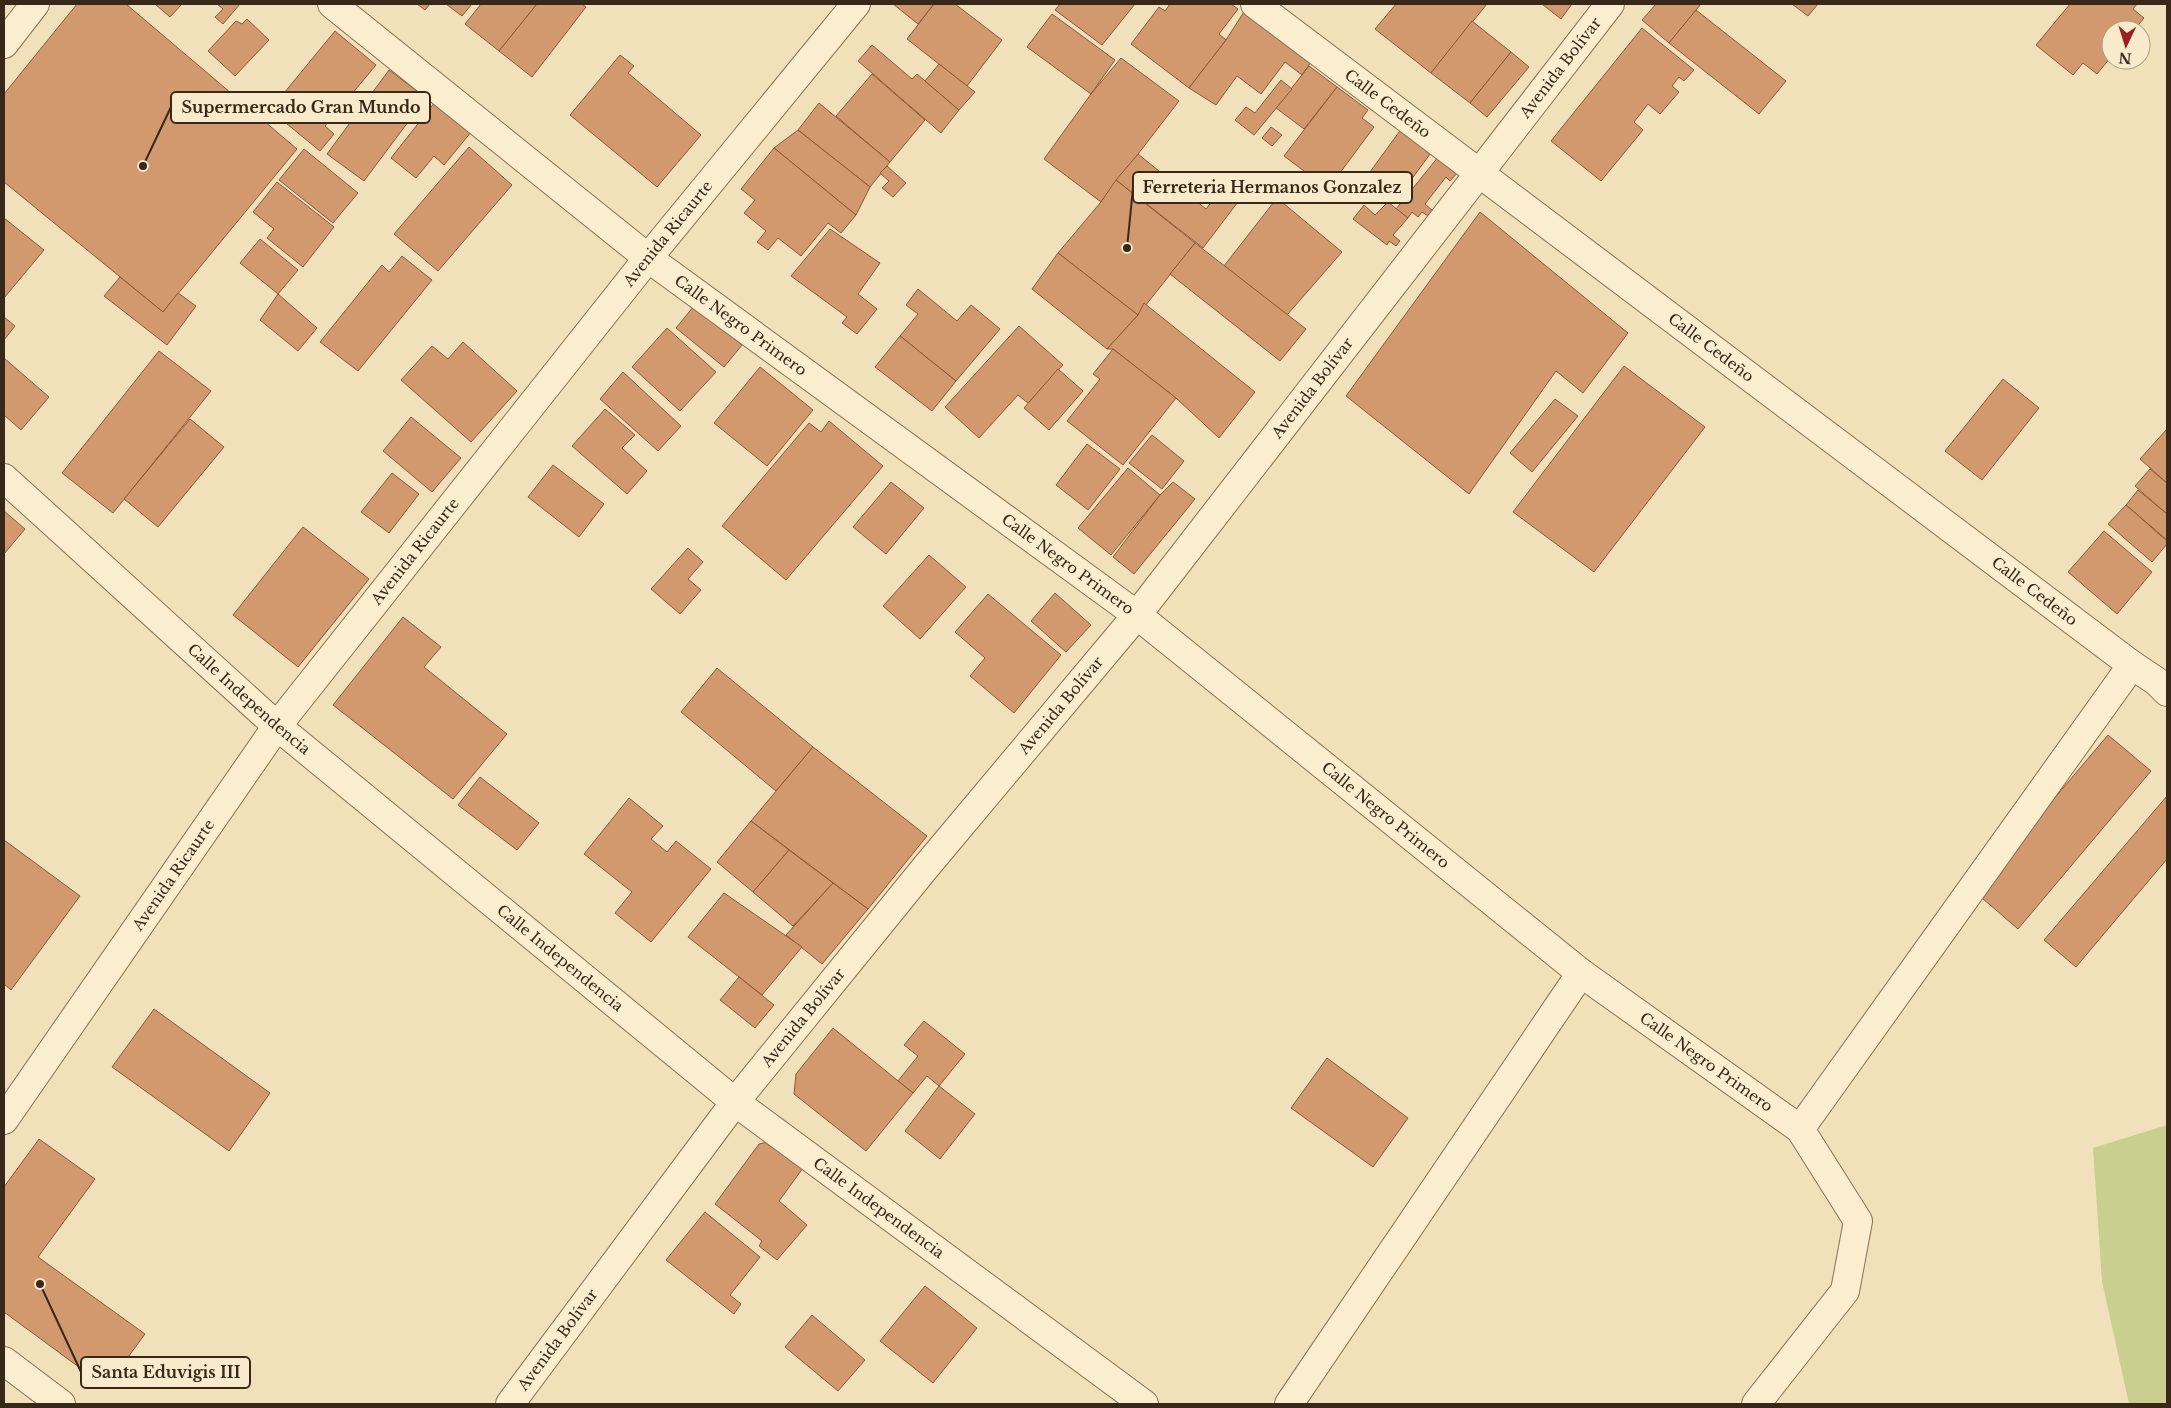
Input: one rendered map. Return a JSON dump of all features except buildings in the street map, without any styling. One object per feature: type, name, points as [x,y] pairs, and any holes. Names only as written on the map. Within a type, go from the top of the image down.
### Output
[{"type":"street","points":[[4,44],[35,4]]},
{"type":"street","name":"Calle Negro Primero","points":[[332,4],[648,258],[1137,615],[1581,973],[1800,1129]]},
{"type":"street","name":"Avenida Ricaurte","points":[[4,1120],[277,726],[648,258],[856,4]]},
{"type":"street","name":"Calle Cedeño","points":[[1255,4],[2132,665],[2163,680]]},
{"type":"street","name":"Avenida Bolívar","points":[[510,1404],[735,1102],[924,868],[1137,615],[1610,4]]},
{"type":"street","name":"Calle Independencia","points":[[4,478],[277,726],[735,1102],[1144,1404]]},
{"type":"street","points":[[1756,1404],[1845,1290],[1858,1221],[1800,1129],[2132,665]]},
{"type":"street","points":[[1289,1404],[1581,973]]},
{"type":"street","points":[[4,1361],[61,1404]]},
{"type":"green space","points":[[2167,1125],[2167,1404],[2129,1404],[2102,1281],[2093,1148]]},
{"type":"place","name":"Supermercado Gran Mundo","points":[[143,166]]},
{"type":"place","name":"Ferreteria Hermanos Gonzalez","points":[[1127,248]]},
{"type":"place","name":"Santa Eduvigis III","points":[[40,1284]]}]
